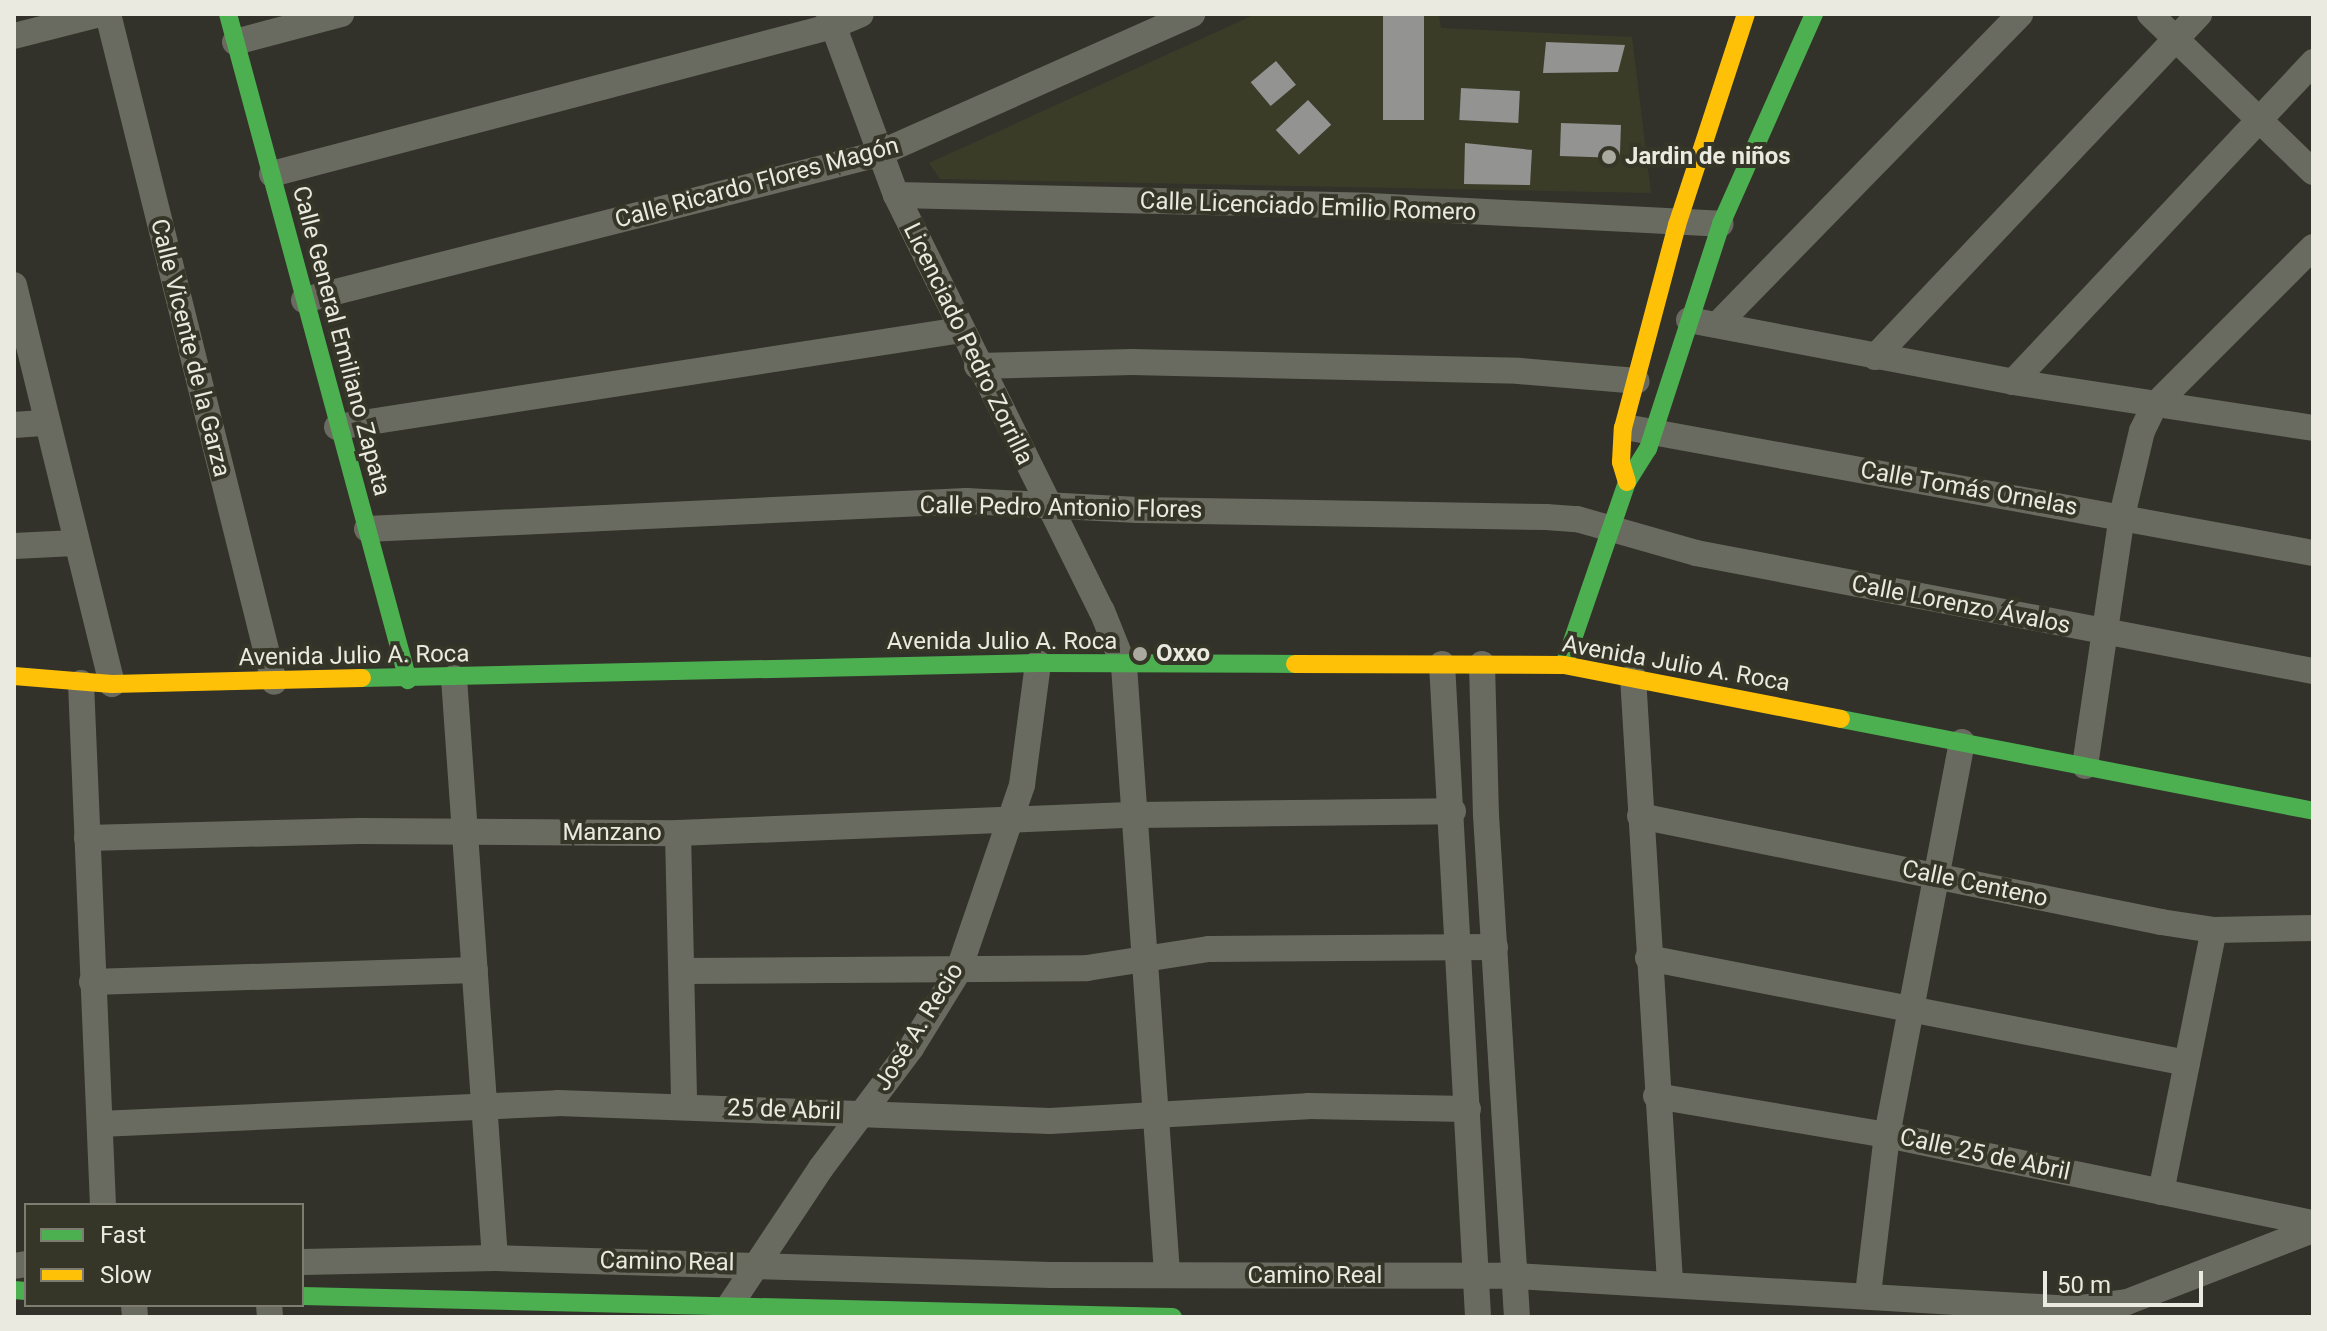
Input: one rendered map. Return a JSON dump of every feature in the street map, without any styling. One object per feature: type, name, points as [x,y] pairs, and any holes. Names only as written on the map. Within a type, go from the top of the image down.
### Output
[{"type":"street","points":[[14,36],[100,14]]},
{"type":"street","name":"Calle Vicente de la Garza","points":[[108,14],[274,682]]},
{"type":"street","name":"Calle General Emiliano Zapata","points":[[228,14],[337,427],[408,680]]},
{"type":"street","points":[[235,42],[341,14]]},
{"type":"street","points":[[272,174],[861,14]]},
{"type":"street","name":"Calle Ricardo Flores Magón","points":[[304,300],[878,154],[1192,14]]},
{"type":"street","points":[[1627,482],[1621,462],[1623,428],[1677,225],[1746,14]]},
{"type":"street","points":[[1564,665],[1627,482],[1655,430],[1721,224],[1814,14]]},
{"type":"street","points":[[1717,325],[2020,14]]},
{"type":"street","points":[[2150,14],[2313,172]]},
{"type":"street","points":[[1875,357],[2199,14]]},
{"type":"street","name":"Licenciado Pedro Zorrilla","points":[[831,20],[878,154],[896,195],[977,366],[1102,611],[1124,666],[1136,815],[1142,962],[1167,1274]]},
{"type":"street","points":[[2013,382],[2256,119],[2313,62]]},
{"type":"street","name":"Calle Licenciado Emilio Romero","points":[[896,195],[1369,206],[1677,225],[1721,224]]},
{"type":"street","points":[[2085,766],[2122,516],[2142,431],[2154,406],[2313,247]]},
{"type":"street","points":[[15,294],[112,684]]},
{"type":"street","points":[[1689,320],[2013,382],[2313,428]]},
{"type":"street","points":[[337,427],[961,330]]},
{"type":"street","points":[[977,366],[1132,362],[1519,371],[1637,381]]},
{"type":"street","points":[[14,425],[46,423]]},
{"type":"street","name":"Calle Tomás Ornelas","points":[[1623,428],[1655,430],[2313,553]]},
{"type":"street","name":"Calle Pedro Antonio Flores","points":[[367,529],[966,501],[1138,510],[1546,517],[1610,530]]},
{"type":"street","name":"Calle Lorenzo Ávalos","points":[[1610,530],[1682,550],[2105,634],[2313,671]]},
{"type":"street","points":[[14,546],[75,543]]},
{"type":"street","name":"Avenida Julio A. Roca","points":[[14,676],[112,684],[408,680],[1038,663],[1124,666],[1564,665],[2313,811]]},
{"type":"street","name":"José A. Recio","points":[[728,1308],[958,972],[1011,819],[1029,752],[1038,663]]},
{"type":"street","points":[[1442,664],[1453,811],[1478,1317]]},
{"type":"street","points":[[1482,664],[1517,1317]]},
{"type":"street","points":[[1633,677],[1656,1096],[1670,1282]]},
{"type":"street","points":[[454,678],[495,1258]]},
{"type":"street","points":[[81,683],[103,1203]]},
{"type":"street","points":[[1868,1294],[1887,1135],[1962,742]]},
{"type":"street","name":"Manzano","points":[[87,838],[465,832],[678,833],[1136,815],[1453,811]]},
{"type":"street","name":"Calle Centeno","points":[[1640,816],[2214,930],[2313,928]]},
{"type":"street","points":[[678,833],[684,1107]]},
{"type":"street","points":[[2161,1192],[2214,930]]},
{"type":"street","points":[[683,971],[958,972],[1142,962],[1209,949],[1495,947]]},
{"type":"street","points":[[1648,958],[1912,1006],[2187,1063]]},
{"type":"street","points":[[92,982],[475,970]]},
{"type":"street","name":"Calle 25 de Abril","points":[[1656,1096],[1887,1135],[2313,1223]]},
{"type":"street","name":"25 de Abril","points":[[100,1124],[572,1103],[1050,1121],[1308,1106],[1468,1109]]},
{"type":"street","name":"Camino Real","points":[[304,1262],[495,1258],[756,1264],[982,1274],[1515,1276],[1868,1294],[2072,1313],[2127,1302],[2313,1230]]},
{"type":"street","name":"Camino Real","points":[[304,1296],[409,1307],[688,1312],[728,1308],[886,1315],[1173,1317]]},
{"type":"shaded area","points":[[1256,14],[1439,14],[1441,28],[1632,37],[1651,193],[940,179],[929,163]]},
{"type":"building","points":[[1383,14],[1424,14],[1424,120],[1383,120]]},
{"type":"building","points":[[1546,42],[1625,45],[1618,72],[1543,73]]},
{"type":"building","points":[[1276,61],[1296,85],[1271,106],[1251,82]]},
{"type":"building","points":[[1461,88],[1520,91],[1518,123],[1459,120]]},
{"type":"building","points":[[1308,100],[1331,125],[1299,155],[1276,130]]},
{"type":"building","points":[[1561,123],[1621,125],[1620,158],[1560,156]]},
{"type":"building","points":[[1465,143],[1532,150],[1530,185],[1464,184]]},
{"type":"traffic: fast","points":[[228,14],[408,680]]},
{"type":"traffic: fast","points":[[1564,665],[1627,482],[1648,449],[1721,224],[1814,14]]},
{"type":"traffic: fast","points":[[362,678],[1038,663],[1295,664]]},
{"type":"traffic: fast","points":[[1841,719],[2313,811]]},
{"type":"traffic: fast","points":[[14,1290],[24,1291]]},
{"type":"traffic: fast","points":[[304,1296],[1173,1317]]},
{"type":"traffic: slow","points":[[1627,482],[1621,462],[1623,428],[1677,225],[1746,14]]},
{"type":"traffic: slow","points":[[1295,664],[1564,665],[1841,719]]},
{"type":"traffic: slow","points":[[14,676],[112,684],[362,678]]},
{"type":"place","name":"Jardin de niños","points":[[1609,157]]},
{"type":"place","name":"Oxxo","points":[[1140,654]]}]
